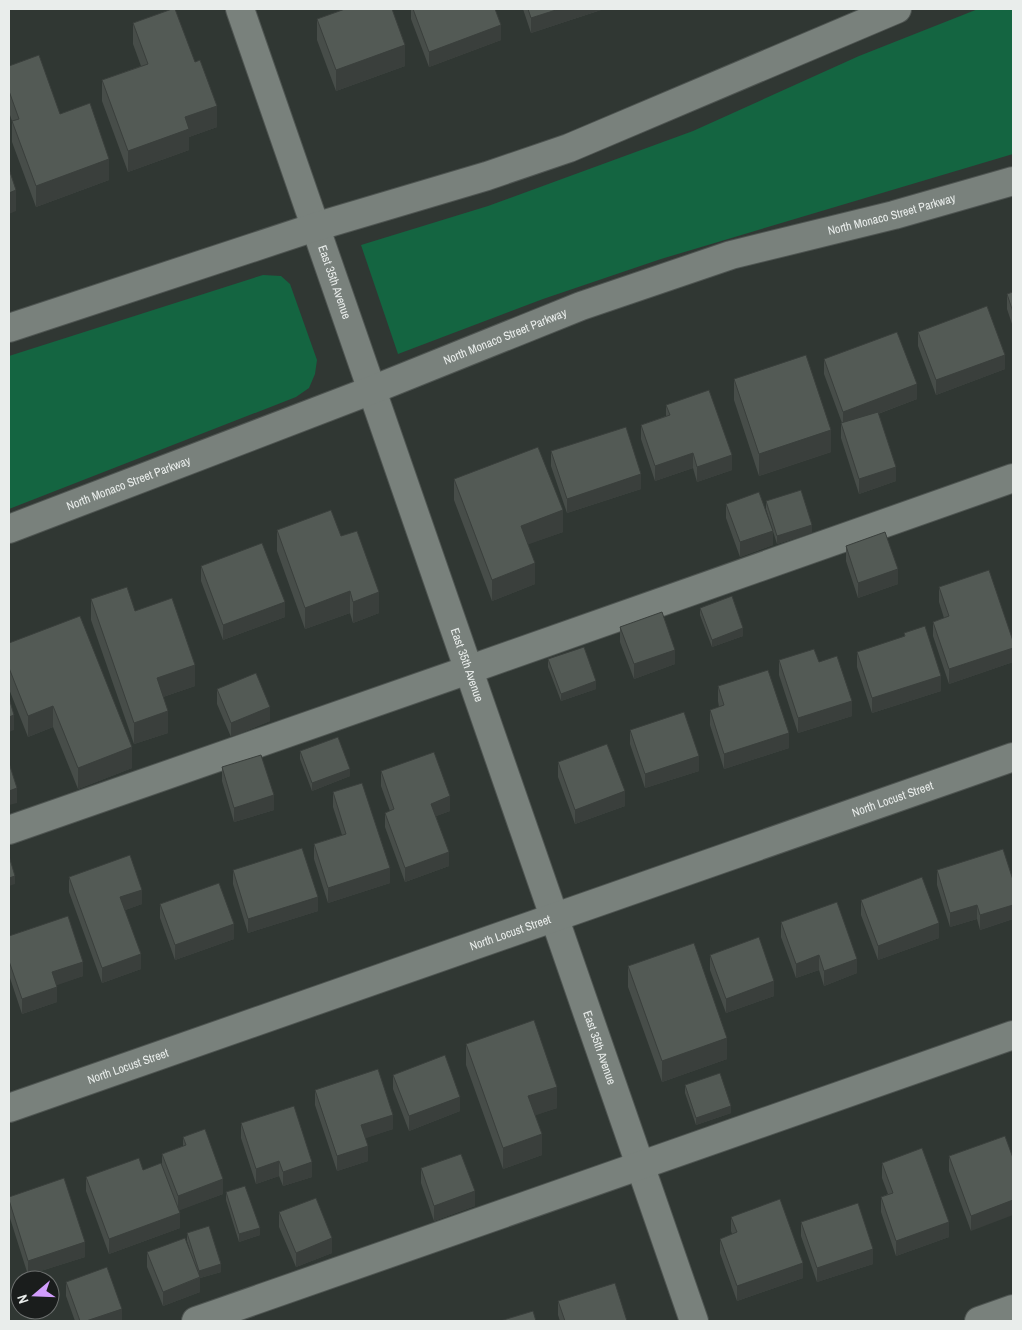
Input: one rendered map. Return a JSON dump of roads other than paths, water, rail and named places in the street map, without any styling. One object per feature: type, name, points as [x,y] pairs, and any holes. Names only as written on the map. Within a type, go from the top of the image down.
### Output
[{"type":"street","name":"East 35th Avenue","points":[[240,9],[694,1321]]},
{"type":"street","points":[[9,328],[315,227],[487,176],[569,148],[897,9]]},
{"type":"street","name":"North Monaco Street Parkway","points":[[9,529],[372,390],[581,306],[731,256],[894,215],[1013,181]]},
{"type":"street","points":[[9,830],[1013,478]]},
{"type":"street","name":"North Locust Street","points":[[9,1108],[1013,757]]},
{"type":"street","points":[[196,1321],[1013,1035]]},
{"type":"street","points":[[979,1321],[1013,1309]]}]
